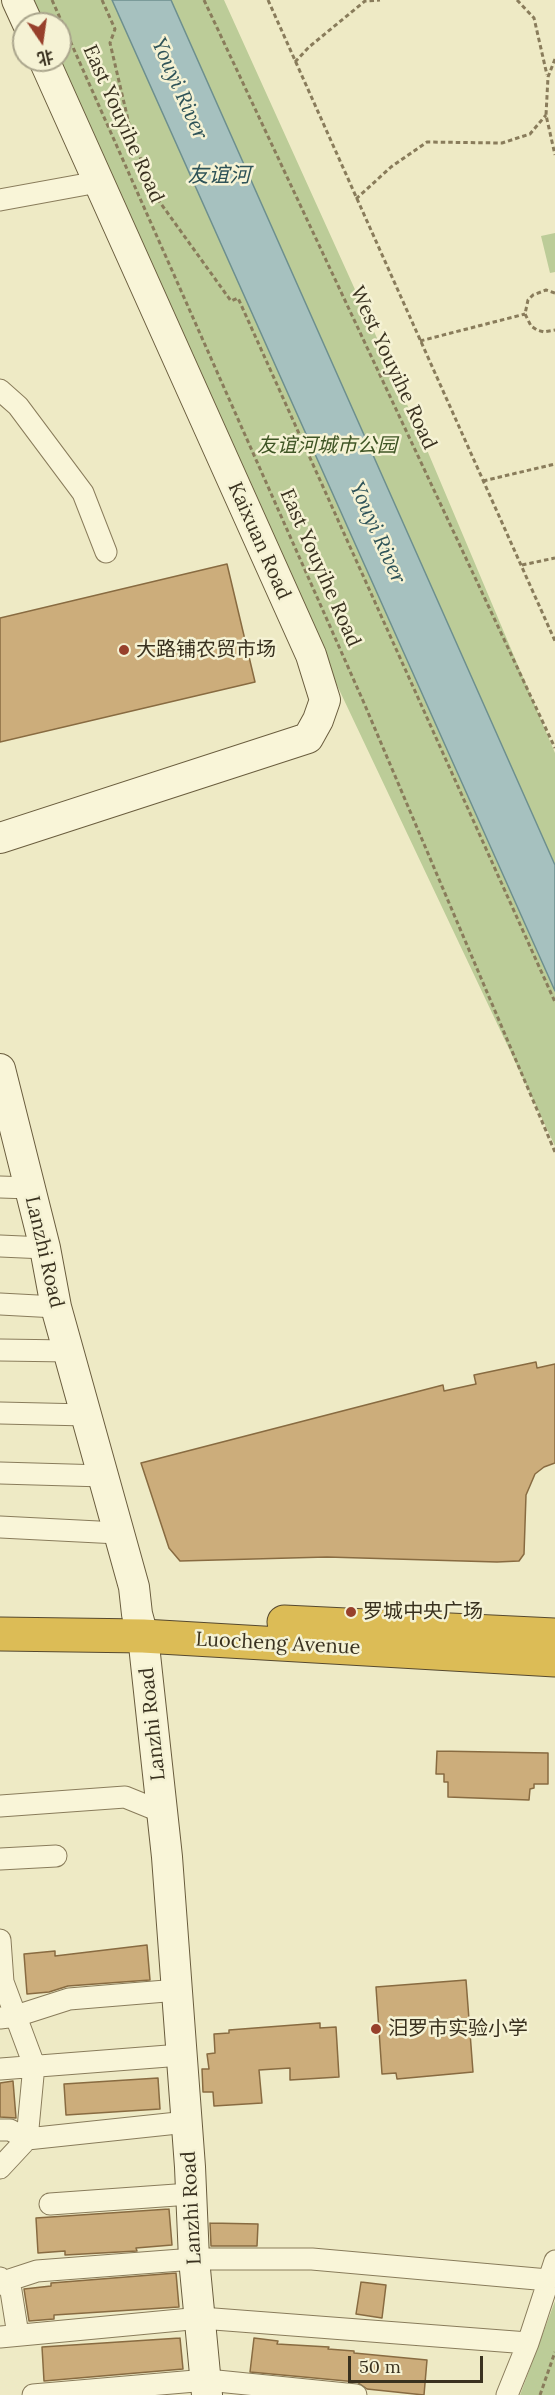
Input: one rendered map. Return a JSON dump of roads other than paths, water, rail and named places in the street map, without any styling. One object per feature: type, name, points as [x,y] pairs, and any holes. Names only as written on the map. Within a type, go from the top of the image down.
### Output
[{"type":"highway","name":"Luocheng Avenue","points":[[0,1611],[555,1660]]},
{"type":"highway","name":"Luocheng Avenue","points":[[0,1634],[140,1625],[555,1635]]},
{"type":"street","name":"Kaixuan Road","points":[[49,72],[311,656],[325,700],[318,720]]},
{"type":"street","points":[[0,200],[98,182]]},
{"type":"street","points":[[0,390],[18,406],[83,493],[106,552]]},
{"type":"street","points":[[0,820],[294,730],[318,720]]},
{"type":"street","points":[[0,838],[308,738],[318,720]]},
{"type":"street","name":"Lanzhi Road","points":[[0,1069],[8,1136],[30,1188],[45,1248],[56,1307],[134,1587],[140,1625],[162,1812],[178,1990],[194,2259],[207,2388]]},
{"type":"street","points":[[0,1187],[30,1188]]},
{"type":"street","points":[[0,1246],[45,1248]]},
{"type":"street","points":[[0,1305],[56,1307]]},
{"type":"street","points":[[0,1350],[69,1351]]},
{"type":"street","points":[[0,1413],[87,1415]]},
{"type":"street","points":[[0,1473],[104,1476]]},
{"type":"street","points":[[0,1527],[118,1533]]},
{"type":"street","points":[[0,1806],[125,1797],[162,1812]]},
{"type":"street","points":[[0,1859],[56,1856]]},
{"type":"street","points":[[0,1940],[0,1964],[8,2017],[34,2066],[27,2139],[0,2168]]},
{"type":"street","points":[[8,2017],[69,1999],[178,1990]]},
{"type":"street","points":[[0,2069],[181,2055]]},
{"type":"street","points":[[0,2130],[10,2130],[27,2139],[187,2122]]},
{"type":"street","points":[[50,2204],[190,2194]]},
{"type":"street","points":[[507,2395],[528,2343],[551,2271],[312,2259],[194,2259],[38,2271],[1,2281],[11,2291],[9,2336],[201,2318],[528,2343]]},
{"type":"street","points":[[33,2395],[207,2388],[356,2395]]},
{"type":"water","name":"友谊河","points":[[112,0],[171,0],[555,865],[555,991]]},
{"type":"place","name":"大路铺农贸市场","points":[[124,650]]},
{"type":"place","name":"罗城中央广场","points":[[351,1612]]},
{"type":"place","name":"汨罗市实验小学","points":[[376,2029]]},
{"type":"water label","name":"Youyi River","points":[[179,89]]},
{"type":"water label","name":"Youyi River","points":[[377,533]]},
{"type":"park label","name":"友谊河城市公园","points":[[327,446]]}]
